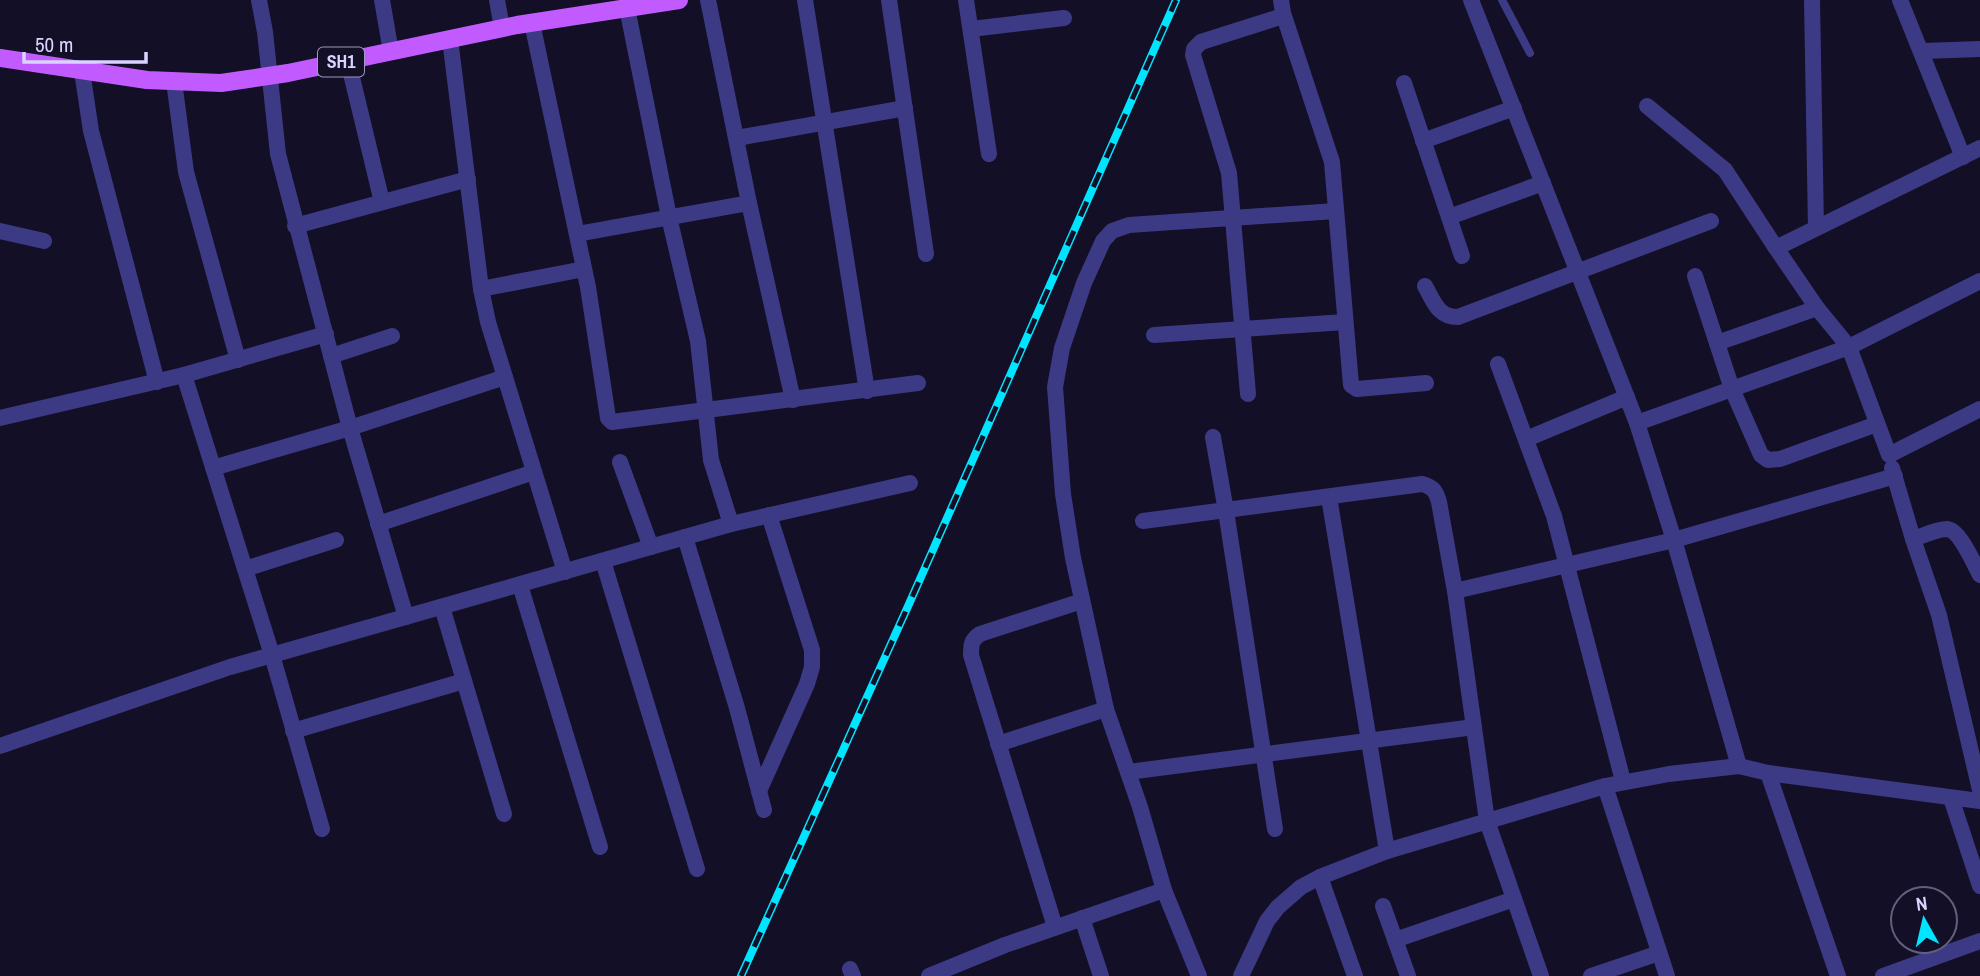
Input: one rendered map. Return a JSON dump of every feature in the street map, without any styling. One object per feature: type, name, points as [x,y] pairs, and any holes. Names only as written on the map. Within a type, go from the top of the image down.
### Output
[{"type":"main road","name":"SH1","points":[[0,58],[148,80],[221,83],[348,61],[618,6],[679,0]]},
{"type":"street","points":[[259,0],[278,154],[295,226],[350,428],[406,617]]},
{"type":"street","points":[[382,0],[391,52]]},
{"type":"street","points":[[497,0],[502,28]]},
{"type":"street","points":[[708,0],[793,400]]},
{"type":"street","points":[[805,0],[867,391]]},
{"type":"street","points":[[889,0],[926,254]]},
{"type":"street","points":[[966,0],[989,154]]},
{"type":"street","points":[[1471,0],[1637,423],[1674,540],[1739,766]]},
{"type":"street","points":[[1812,0],[1816,228]]},
{"type":"street","points":[[1900,0],[1923,51],[1963,157]]},
{"type":"street","points":[[618,6],[698,341],[711,460],[731,524]]},
{"type":"street","points":[[1248,394],[1230,173],[1193,55],[1194,49],[1201,42],[1282,8],[1332,162],[1351,385],[1357,389],[1426,383]]},
{"type":"street","points":[[971,29],[1064,18]]},
{"type":"street","points":[[532,23],[584,268],[608,418],[612,422],[918,383]]},
{"type":"street","points":[[450,39],[481,289],[565,572]]},
{"type":"street","points":[[1923,51],[1980,49]]},
{"type":"street","points":[[348,61],[382,202]]},
{"type":"street","points":[[82,71],[91,131],[157,382]]},
{"type":"street","points":[[174,81],[186,172],[238,360]]},
{"type":"street","points":[[1404,83],[1462,256]]},
{"type":"street","points":[[1647,106],[1725,170],[1817,308],[1849,347],[1889,456],[1913,539],[1940,615],[1980,790]]},
{"type":"street","points":[[737,138],[905,108]]},
{"type":"street","points":[[1423,141],[1514,108]]},
{"type":"street","points":[[1776,248],[1980,148]]},
{"type":"street","points":[[295,226],[468,179]]},
{"type":"street","points":[[1449,217],[1543,183]]},
{"type":"street","points":[[577,234],[749,203]]},
{"type":"street","points":[[1199,976],[1164,890],[1106,709],[1082,601],[1063,494],[1055,387],[1062,348],[1084,283],[1103,241],[1112,231],[1129,225],[1336,211]]},
{"type":"street","points":[[1425,286],[1441,314],[1458,317],[1711,221]]},
{"type":"street","points":[[0,231],[44,241]]},
{"type":"street","points":[[481,289],[584,268]]},
{"type":"street","points":[[1695,276],[1732,389],[1761,455],[1768,460],[1792,455],[1877,424]]},
{"type":"street","points":[[1637,423],[1849,347],[1980,281]]},
{"type":"street","points":[[1717,343],[1817,308]]},
{"type":"street","points":[[1154,335],[1345,322]]},
{"type":"street","points":[[0,418],[157,382],[326,334]]},
{"type":"street","points":[[331,356],[392,336]]},
{"type":"street","points":[[1498,364],[1555,516],[1623,781]]},
{"type":"street","points":[[184,375],[272,655],[322,829]]},
{"type":"street","points":[[213,468],[350,428],[505,377]]},
{"type":"street","points":[[1526,439],[1627,397]]},
{"type":"street","points":[[1889,456],[1980,408]]},
{"type":"street","points":[[1213,437],[1275,829]]},
{"type":"street","points":[[620,462],[651,547]]},
{"type":"street","points":[[379,524],[534,472]]},
{"type":"street","points":[[1455,591],[1674,540],[1895,476]]},
{"type":"street","points":[[0,746],[207,674],[272,655],[731,524],[910,483]]},
{"type":"street","points":[[1143,521],[1422,484],[1432,486],[1439,502],[1455,591],[1487,821],[1541,976]]},
{"type":"street","points":[[1329,497],[1387,851]]},
{"type":"street","points":[[759,791],[812,667],[812,650],[769,515]]},
{"type":"street","points":[[1913,539],[1944,529],[1952,530],[1959,536],[1980,575]]},
{"type":"street","points":[[685,537],[737,708],[764,810]]},
{"type":"street","points":[[245,569],[336,540]]},
{"type":"street","points":[[603,561],[697,869]]},
{"type":"street","points":[[520,585],[600,847]]},
{"type":"street","points":[[1055,928],[971,655],[973,639],[980,634],[1082,601]]},
{"type":"street","points":[[442,607],[504,814]]},
{"type":"street","points":[[293,731],[464,681]]},
{"type":"street","points":[[998,744],[1106,709]]},
{"type":"street","points":[[1128,772],[1474,727]]},
{"type":"street","points":[[1241,976],[1267,921],[1278,907],[1301,887],[1320,877],[1387,851],[1623,781],[1739,766],[1768,773],[1980,801]]},
{"type":"street","points":[[1768,773],[1838,976]]},
{"type":"street","points":[[1605,786],[1667,976]]},
{"type":"street","points":[[1951,798],[1980,886]]},
{"type":"street","points":[[1320,877],[1355,976]]},
{"type":"street","points":[[929,976],[953,971],[1055,928],[1164,890]]},
{"type":"street","points":[[1395,940],[1514,899]]},
{"type":"street","points":[[1383,906],[1408,976]]},
{"type":"street","points":[[1082,918],[1101,976]]},
{"type":"street","points":[[1883,976],[1980,942]]},
{"type":"street","points":[[1591,976],[1658,953]]},
{"type":"lane","points":[[1502,0],[1530,53]]},
{"type":"railway","points":[[741,976],[1176,0]]}]
